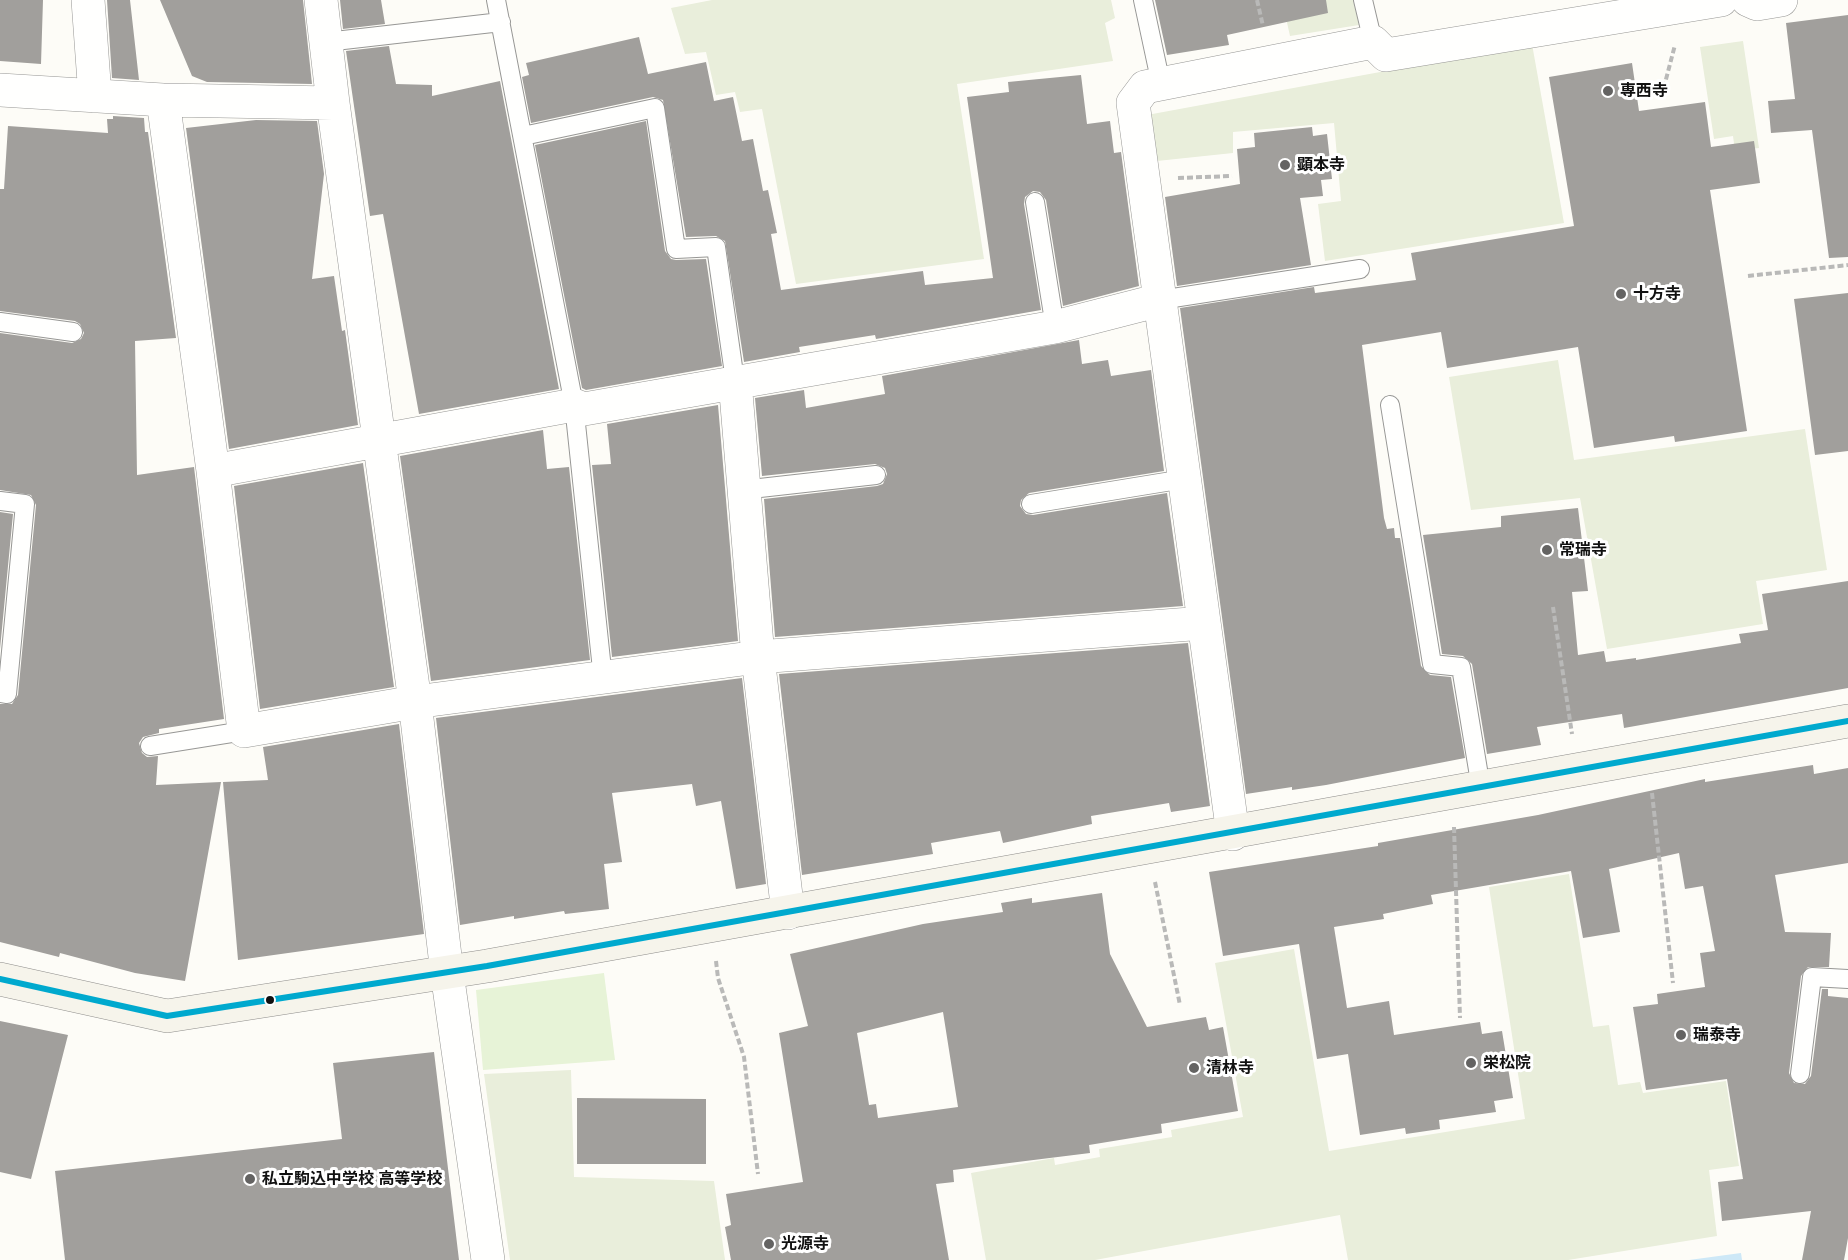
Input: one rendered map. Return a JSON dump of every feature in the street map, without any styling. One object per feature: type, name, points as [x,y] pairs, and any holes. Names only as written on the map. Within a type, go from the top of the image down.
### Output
[{"type":"main road","points":[[0,979],[167,1016],[447,973],[1848,722]]},
{"type":"street","points":[[88,0],[95,96]]},
{"type":"street","points":[[321,0],[333,103],[416,702],[447,973],[488,1260]]},
{"type":"street","points":[[1233,834],[1133,103],[1145,87],[1373,42],[1386,55],[1721,0]]},
{"type":"street","points":[[1748,0],[1757,4],[1781,0]]},
{"type":"street","points":[[0,90],[163,100],[333,103]]},
{"type":"street","points":[[163,100],[213,471],[244,731],[416,702],[759,657],[1204,623]]},
{"type":"street","points":[[213,471],[574,405],[584,409],[1055,327],[1160,300]]},
{"type":"street","points":[[735,381],[742,490],[788,913]]},
{"type":"lane","points":[[496,0],[574,405],[603,679]]},
{"type":"lane","points":[[1143,0],[1161,84]]},
{"type":"lane","points":[[1363,0],[1373,42]]},
{"type":"lane","points":[[326,42],[501,22]]},
{"type":"lane","points":[[523,136],[655,108],[676,249],[716,247],[735,381]]},
{"type":"lane","points":[[1035,202],[1055,327]]},
{"type":"lane","points":[[1160,300],[1360,269]]},
{"type":"lane","points":[[0,322],[73,332]]},
{"type":"lane","points":[[1390,405],[1432,664],[1461,667],[1467,791]]},
{"type":"lane","points":[[742,490],[876,475]]},
{"type":"lane","points":[[1031,504],[1184,479]]},
{"type":"lane","points":[[0,501],[25,504],[7,694],[0,693]]},
{"type":"lane","points":[[150,746],[244,731]]},
{"type":"lane","points":[[1800,1074],[1812,977],[1848,979]]},
{"type":"path","points":[[1143,179],[1232,176]]},
{"type":"path","points":[[1748,276],[1848,265]]},
{"type":"path","points":[[1553,607],[1577,771]]},
{"type":"path","points":[[1648,758],[1673,983]]},
{"type":"path","points":[[1460,1018],[1467,791]]},
{"type":"path","points":[[1148,849],[1180,1005]]},
{"type":"path","points":[[713,926],[718,978],[744,1057],[758,1174]]},
{"type":"green space","points":[[712,0],[1111,0],[1115,18],[1105,23],[1113,61],[957,84],[984,259],[796,284],[762,109],[740,112],[735,92],[716,95],[706,52],[685,54],[671,8]]},
{"type":"green space","points":[[1282,0],[1353,0],[1359,25],[1290,36]]},
{"type":"green space","points":[[1743,41],[1759,148],[1735,151],[1733,136],[1714,139],[1700,47]]},
{"type":"green space","points":[[1532,44],[1564,223],[1325,261],[1318,204],[1341,201],[1334,123],[1233,132],[1233,153],[1157,161],[1147,115]]},
{"type":"green space","points":[[1558,360],[1574,460],[1805,429],[1827,570],[1756,581],[1763,624],[1607,649],[1580,498],[1471,510],[1449,377]]},
{"type":"green space","points":[[1569,874],[1593,1027],[1609,1025],[1618,1085],[1640,1082],[1643,1093],[1726,1081],[1739,1166],[1709,1170],[1717,1236],[1568,1260],[1348,1260],[1340,1215],[1095,1260],[986,1260],[971,1173],[1054,1158],[1055,1165],[1100,1157],[1099,1149],[1172,1137],[1171,1130],[1243,1117],[1215,963],[1294,949],[1329,1151],[1525,1119],[1489,887]]},
{"type":"green space","points":[[604,973],[615,1060],[483,1070],[476,990]]},
{"type":"green space","points":[[571,1070],[574,1177],[714,1181],[725,1260],[510,1260],[484,1074]]},
{"type":"water","points":[[1741,1253],[1742,1260],[1689,1260]]},
{"type":"building","points":[[0,0],[43,0],[41,64],[0,61]]},
{"type":"building","points":[[107,0],[130,0],[139,80],[112,78]]},
{"type":"building","points":[[160,0],[303,0],[312,84],[207,82],[192,76]]},
{"type":"building","points":[[340,0],[381,0],[385,24],[343,29]]},
{"type":"building","points":[[1155,0],[1326,0],[1328,13],[1227,35],[1229,45],[1167,55]]},
{"type":"building","points":[[1848,15],[1848,257],[1829,258],[1812,130],[1771,133],[1768,101],[1795,99],[1786,23]]},
{"type":"building","points":[[639,37],[648,74],[706,62],[714,101],[733,97],[742,141],[753,139],[763,191],[768,190],[777,233],[771,234],[781,290],[923,271],[925,285],[993,278],[967,97],[1009,92],[1008,82],[1081,75],[1087,124],[1110,121],[1114,153],[1121,152],[1139,286],[1063,306],[1046,200],[1040,192],[1033,191],[1025,197],[1024,204],[1041,310],[876,339],[875,335],[799,347],[800,352],[744,362],[725,241],[716,236],[686,237],[663,100],[653,97],[531,123],[522,77],[529,75],[526,63]]},
{"type":"building","points":[[389,46],[396,84],[432,85],[432,96],[500,81],[559,389],[419,414],[383,214],[370,216],[346,51]]},
{"type":"building","points":[[1632,63],[1639,111],[1705,102],[1711,147],[1754,141],[1760,183],[1710,190],[1747,431],[1675,442],[1674,436],[1594,448],[1578,347],[1447,368],[1441,332],[1362,345],[1384,518],[1387,529],[1394,528],[1395,538],[1400,538],[1421,666],[1430,675],[1451,677],[1465,758],[1326,785],[1292,790],[1292,787],[1246,794],[1180,308],[1314,287],[1315,293],[1416,280],[1411,253],[1574,226],[1549,77]]},
{"type":"building","points":[[113,116],[144,118],[145,132],[148,132],[176,338],[135,341],[137,475],[194,467],[224,719],[159,729],[159,733],[143,737],[139,743],[142,753],[147,757],[158,756],[156,785],[221,782],[185,981],[135,973],[60,953],[59,957],[0,942],[0,704],[12,704],[18,695],[36,505],[31,495],[0,490],[0,333],[72,343],[81,339],[84,333],[80,324],[75,321],[0,311],[0,189],[4,189],[8,126],[108,133],[107,119],[113,119]]},
{"type":"building","points":[[256,120],[317,121],[324,174],[312,279],[334,276],[342,331],[345,330],[358,425],[229,449],[186,128]]},
{"type":"building","points":[[646,121],[665,251],[671,259],[676,260],[706,259],[722,366],[586,390],[582,388],[535,145]]},
{"type":"building","points":[[1312,127],[1313,136],[1327,134],[1332,179],[1321,180],[1323,196],[1300,198],[1311,265],[1177,286],[1165,197],[1240,184],[1237,149],[1255,147],[1254,133]]},
{"type":"building","points":[[1848,293],[1848,451],[1815,455],[1794,299]]},
{"type":"building","points":[[1079,340],[1082,364],[1108,360],[1111,376],[1151,370],[1164,471],[1029,493],[1021,500],[1020,506],[1026,514],[1033,515],[1167,493],[1183,606],[775,637],[764,499],[877,486],[883,484],[887,474],[885,468],[875,464],[762,476],[755,398],[804,390],[806,408],[885,394],[882,376]]},
{"type":"building","points":[[718,405],[738,641],[612,657],[592,465],[611,464],[607,424]]},
{"type":"building","points":[[543,430],[547,469],[569,467],[590,660],[431,681],[400,456]]},
{"type":"building","points":[[363,463],[394,687],[260,709],[234,486]]},
{"type":"building","points":[[1578,508],[1588,591],[1572,592],[1578,655],[1604,651],[1606,662],[1636,658],[1636,660],[1741,643],[1739,634],[1768,630],[1762,594],[1848,581],[1848,688],[1624,728],[1622,714],[1537,727],[1541,745],[1487,754],[1472,664],[1463,656],[1442,654],[1423,535],[1501,527],[1501,516]]},
{"type":"building","points":[[0,512],[13,514],[0,649]]},
{"type":"building","points":[[1188,643],[1210,806],[1171,812],[1169,803],[1091,816],[1092,824],[1003,843],[1000,831],[931,843],[933,854],[802,875],[779,674]]},
{"type":"building","points":[[742,678],[766,884],[736,889],[721,801],[696,806],[692,784],[612,793],[622,862],[604,864],[609,909],[565,914],[564,911],[514,919],[514,916],[460,925],[436,718]]},
{"type":"building","points":[[399,724],[424,934],[238,960],[223,782],[268,780],[263,747]]},
{"type":"building","points":[[1813,765],[1814,774],[1848,768],[1848,863],[1775,875],[1785,932],[1831,933],[1829,967],[1808,967],[1801,976],[1789,1073],[1794,1083],[1805,1084],[1811,1076],[1822,989],[1828,989],[1828,996],[1848,998],[1848,1238],[1844,1260],[1802,1260],[1811,1211],[1722,1221],[1718,1182],[1743,1179],[1727,1079],[1646,1090],[1633,1007],[1658,1004],[1657,994],[1705,987],[1700,953],[1715,951],[1703,886],[1685,889],[1679,853],[1609,869],[1620,932],[1583,938],[1571,871],[1431,895],[1433,904],[1383,914],[1384,919],[1334,927],[1347,1008],[1389,1001],[1394,1035],[1480,1022],[1482,1034],[1502,1031],[1513,1098],[1494,1101],[1496,1112],[1439,1120],[1440,1129],[1406,1134],[1405,1128],[1360,1135],[1348,1054],[1317,1059],[1299,944],[1223,956],[1209,872],[1378,846],[1378,843],[1538,815],[1705,779],[1705,782]]},
{"type":"building","points":[[1102,893],[1110,954],[1147,1027],[1206,1017],[1209,1030],[1223,1027],[1238,1111],[1161,1124],[1162,1133],[1089,1145],[1090,1153],[953,1170],[954,1182],[936,1184],[949,1260],[731,1260],[725,1227],[731,1225],[726,1194],[803,1182],[779,1033],[808,1026],[790,954],[923,924],[1003,912],[1001,903],[1032,898],[1032,903]],"holes":[[[943,1012],[958,1107],[878,1118],[876,1104],[869,1105],[857,1033]]]},
{"type":"building","points":[[0,1021],[68,1035],[31,1179],[0,1172]]},
{"type":"building","points":[[434,1052],[459,1260],[65,1260],[55,1171],[342,1139],[333,1063]]},
{"type":"building","points":[[577,1098],[706,1099],[706,1164],[577,1164]]},
{"type":"transit line","points":[[0,979],[167,1016],[487,966],[1848,721]]},
{"type":"place","name":"専西寺","points":[[1608,91]]},
{"type":"place","name":"顕本寺","points":[[1285,165]]},
{"type":"place","name":"十方寺","points":[[1621,294]]},
{"type":"place","name":"常瑞寺","points":[[1547,550]]},
{"type":"place","name":"瑞泰寺","points":[[1681,1035]]},
{"type":"place","name":"栄松院","points":[[1471,1063]]},
{"type":"place","name":"清林寺","points":[[1194,1068]]},
{"type":"place","name":"私立駒込中学校 高等学校","points":[[250,1179]]},
{"type":"place","name":"光源寺","points":[[769,1244]]}]
